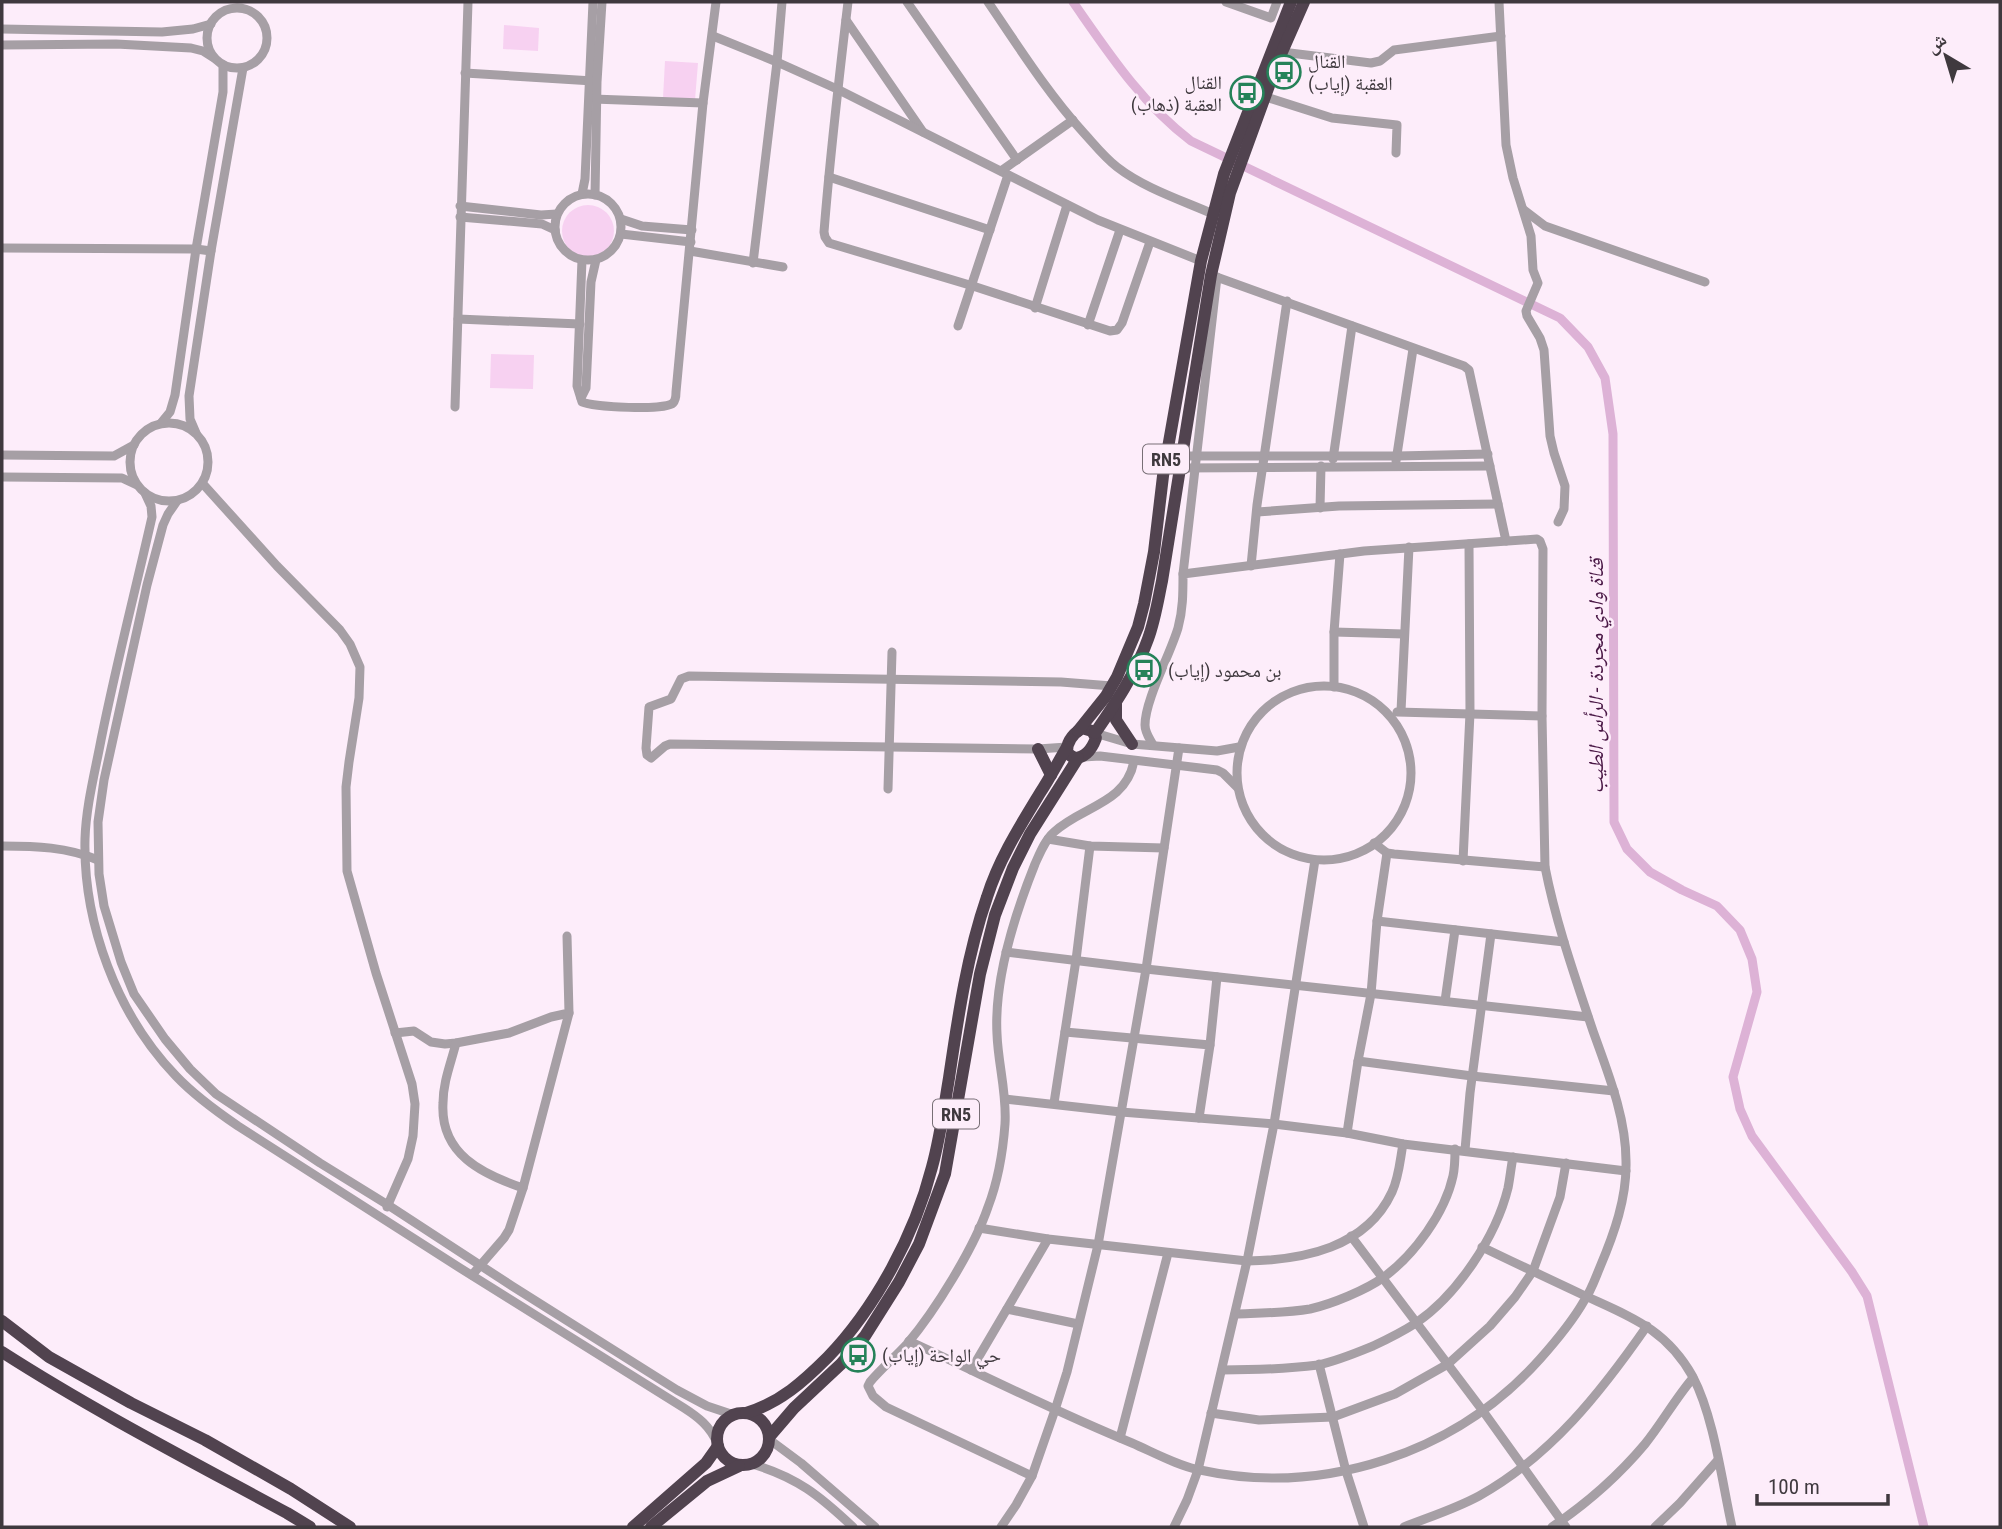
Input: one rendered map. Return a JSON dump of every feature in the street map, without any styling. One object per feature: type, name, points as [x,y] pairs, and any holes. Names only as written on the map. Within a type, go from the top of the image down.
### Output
[{"type":"highway","name":"RN5","points":[[740,1414],[763,1408],[795,1388],[842,1342],[871,1301],[902,1247],[922,1201],[932,1168],[968,969],[988,894],[1009,845],[1067,747],[1112,686],[1138,627],[1151,574],[1163,476],[1201,261],[1213,215],[1230,176],[1291,2]]},
{"type":"highway","name":"RN5","points":[[1244,137],[1266,97],[1304,2]]},
{"type":"highway","name":"RN5","points":[[651,1527],[707,1481],[765,1455],[770,1438],[794,1408],[841,1364],[864,1336],[890,1299],[919,1244],[945,1174],[979,974],[1004,888],[1030,834],[1080,758],[1093,746],[1095,733],[1117,701],[1138,662],[1152,627],[1189,462],[1230,176]]},
{"type":"highway","points":[[1117,701],[1116,720],[1132,744]]},
{"type":"highway","points":[[1078,731],[1088,728],[1095,733]]},
{"type":"highway","points":[[1067,747],[1069,755],[1080,758]]},
{"type":"highway","points":[[1038,749],[1051,775]]},
{"type":"highway","points":[[2,1321],[49,1357],[216,1446],[350,1527]]},
{"type":"highway","points":[[2,1352],[111,1418],[310,1527]]},
{"type":"highway","points":[[633,1527],[706,1463],[717,1444],[717,1434],[726,1419],[740,1414],[755,1415],[767,1427],[770,1438]]},
{"type":"highway","points":[[717,1444],[727,1461],[745,1465]]},
{"type":"street","points":[[455,407],[468,2]]},
{"type":"street","points":[[593,2],[595,195]]},
{"type":"street","points":[[593,81],[602,2]]},
{"type":"street","points":[[582,260],[577,386],[581,400],[589,405],[610,406],[661,407],[673,403],[716,2]]},
{"type":"street","points":[[753,262],[782,2]]},
{"type":"street","points":[[848,2],[824,232],[829,243],[1110,331],[1120,328],[1150,242]]},
{"type":"street","points":[[907,2],[1017,160]]},
{"type":"street","points":[[988,2],[1073,120],[1107,158],[1139,181],[1213,215]]},
{"type":"street","points":[[1226,2],[1271,18],[1277,2]]},
{"type":"street","points":[[1499,2],[1506,145],[1531,236],[1533,270],[1538,283],[1526,311],[1544,350],[1550,436],[1565,486],[1564,509],[1558,522]]},
{"type":"street","points":[[2,45],[116,44],[191,48],[203,51],[223,65],[243,68],[253,64],[264,53],[268,42],[266,27],[261,19],[241,8],[227,10],[215,17],[208,29],[207,39],[214,58]]},
{"type":"street","points":[[846,20],[924,133]]},
{"type":"street","points":[[2,29],[162,32],[211,24]]},
{"type":"street","points":[[55,30],[55,45]]},
{"type":"street","points":[[116,31],[116,44]]},
{"type":"street","points":[[713,36],[837,89],[1120,230],[1201,261]]},
{"type":"street","points":[[1282,52],[1371,63],[1380,61],[1394,50],[1502,36]]},
{"type":"street","points":[[223,65],[225,79],[175,395],[170,412],[161,423],[140,435],[134,445],[130,465],[131,475],[151,506],[152,517],[114,680],[87,817],[85,871],[100,947],[127,1007],[152,1047],[175,1076],[203,1101],[237,1126],[684,1408],[705,1424],[717,1444]]},
{"type":"street","points":[[145,494],[166,501],[187,498],[202,484],[207,474],[208,452],[190,419],[189,396],[243,68]]},
{"type":"street","points":[[466,73],[593,81]]},
{"type":"street","points":[[1266,97],[1332,118],[1397,125],[1396,153]]},
{"type":"street","points":[[593,99],[704,103]]},
{"type":"street","points":[[582,194],[593,99]]},
{"type":"street","points":[[958,326],[973,286],[1005,173],[1017,160],[1073,120]]},
{"type":"street","points":[[829,177],[990,230]]},
{"type":"street","points":[[582,194],[595,195],[611,203],[621,219],[621,234],[612,250],[596,260],[582,260],[572,257],[557,241],[557,214],[567,201],[582,194]]},
{"type":"street","points":[[1035,307],[1067,205]]},
{"type":"street","points":[[460,206],[541,215],[557,214]]},
{"type":"street","points":[[1522,209],[1545,226],[1705,282]]},
{"type":"street","points":[[460,217],[542,224],[555,230]]},
{"type":"street","points":[[621,219],[642,226],[692,230]]},
{"type":"street","points":[[1088,325],[1120,230]]},
{"type":"street","points":[[621,234],[783,267]]},
{"type":"street","points":[[2,248],[211,251]]},
{"type":"street","points":[[581,400],[586,388],[591,282],[596,260]]},
{"type":"street","points":[[1214,276],[1469,370],[1506,541]]},
{"type":"street","points":[[1251,566],[1256,512],[1287,301]]},
{"type":"street","points":[[458,319],[580,324]]},
{"type":"street","points":[[1333,461],[1352,326]]},
{"type":"street","points":[[1396,461],[1413,349]]},
{"type":"street","points":[[161,423],[180,424],[196,433]]},
{"type":"street","points":[[2,455],[114,456],[134,445]]},
{"type":"street","points":[[1396,461],[1488,454]]},
{"type":"street","points":[[1189,462],[1265,455],[1333,461],[1490,466]]},
{"type":"street","points":[[1189,462],[1321,466],[1333,461]]},
{"type":"street","points":[[1153,745],[1145,729],[1147,713],[1178,629],[1183,604],[1189,462]]},
{"type":"street","points":[[1320,508],[1321,466]]},
{"type":"street","points":[[2,477],[122,478],[137,485]]},
{"type":"street","points":[[202,484],[340,630],[356,655],[360,667],[361,679],[346,788],[347,871],[361,927],[412,1084],[415,1114],[408,1159],[381,1217]]},
{"type":"street","points":[[177,501],[163,525],[147,585],[104,780],[98,822],[98,860],[104,906],[110,932],[134,994],[190,1069],[216,1094],[250,1118],[677,1390],[707,1406],[740,1414]]},
{"type":"street","points":[[1256,512],[1391,505],[1498,504]]},
{"type":"street","points":[[909,1341],[1055,1410],[1198,1470],[1236,1476],[1281,1478],[1346,1471],[1387,1461],[1453,1430],[1502,1397],[1557,1340],[1587,1297],[1617,1222],[1626,1171],[1623,1129],[1614,1091],[1564,942],[1545,867],[1542,544],[1537,539],[1409,547],[1184,575]]},
{"type":"street","points":[[1463,861],[1470,713],[1468,544]]},
{"type":"street","points":[[1401,711],[1409,547]]},
{"type":"street","points":[[1334,687],[1334,632],[1340,554]]},
{"type":"street","points":[[1334,632],[1404,634]]},
{"type":"street","points":[[888,789],[892,652]]},
{"type":"street","points":[[1067,747],[1038,749],[670,744],[651,758],[646,748],[649,707],[671,699],[684,676],[1061,682],[1112,686]]},
{"type":"street","points":[[1322,686],[1348,688],[1367,697],[1389,714],[1404,738],[1409,757],[1410,779],[1403,810],[1374,843],[1364,850],[1338,859],[1315,860],[1291,852],[1269,838],[1254,824],[1237,787],[1236,759],[1244,737],[1262,713],[1280,698],[1301,689],[1322,686]]},
{"type":"street","points":[[1389,714],[1401,711],[1542,716]]},
{"type":"street","points":[[1095,733],[1132,744],[1221,751],[1239,747]]},
{"type":"street","points":[[1001,1527],[1032,1476],[1055,1410],[1098,1245],[1146,969],[1179,748]]},
{"type":"street","points":[[1080,758],[1100,756],[1217,769],[1237,787]]},
{"type":"street","points":[[1032,1476],[886,1407],[873,1396],[868,1387],[909,1341],[939,1299],[988,1208],[1005,1122],[1005,1099],[996,1031],[998,998],[1006,952],[1035,863],[1055,831],[1115,794],[1130,778],[1134,761]]},
{"type":"street","points":[[1048,839],[1090,846],[1164,848]]},
{"type":"street","points":[[1374,843],[1387,853],[1545,867]]},
{"type":"street","points":[[2,846],[53,847],[85,854],[98,860]]},
{"type":"street","points":[[1054,1103],[1090,846]]},
{"type":"street","points":[[1348,1133],[1371,994],[1377,921],[1387,853]]},
{"type":"street","points":[[1174,1527],[1198,1470],[1247,1261],[1274,1124],[1315,860]]},
{"type":"street","points":[[1377,921],[1564,942]]},
{"type":"street","points":[[1444,1001],[1455,930]]},
{"type":"street","points":[[1235,1314],[1310,1309],[1334,1301],[1383,1278],[1427,1232],[1453,1176],[1460,1150],[1491,934]]},
{"type":"street","points":[[472,1275],[504,1238],[523,1188],[569,1013],[567,936]]},
{"type":"street","points":[[1006,952],[1588,1017]]},
{"type":"street","points":[[1199,1118],[1217,976]]},
{"type":"street","points":[[396,1033],[414,1031],[431,1042],[456,1043],[509,1033],[569,1013]]},
{"type":"street","points":[[1065,1032],[1210,1045]]},
{"type":"street","points":[[456,1043],[443,1101],[443,1113],[452,1140],[474,1167],[523,1188]]},
{"type":"street","points":[[1358,1061],[1614,1091]]},
{"type":"street","points":[[1005,1099],[1121,1112],[1274,1124],[1348,1133],[1403,1144],[1626,1171]]},
{"type":"street","points":[[979,1228],[1048,1239],[1247,1261],[1279,1261],[1307,1256],[1330,1249],[1372,1219],[1390,1195],[1399,1170],[1403,1144]]},
{"type":"street","points":[[1222,1370],[1320,1364],[1354,1354],[1391,1338],[1417,1322],[1444,1298],[1473,1265],[1500,1212],[1508,1189],[1513,1157]]},
{"type":"street","points":[[1211,1413],[1259,1420],[1333,1417],[1395,1394],[1448,1364],[1490,1326],[1533,1272],[1560,1197],[1566,1163]]},
{"type":"street","points":[[1351,1236],[1483,1411],[1563,1524]]},
{"type":"street","points":[[971,1370],[1048,1239]]},
{"type":"street","points":[[1482,1247],[1617,1310],[1664,1338],[1693,1378],[1707,1412],[1732,1527]]},
{"type":"street","points":[[1120,1438],[1168,1252]]},
{"type":"street","points":[[1007,1309],[1078,1324]]},
{"type":"street","points":[[1404,1527],[1479,1495],[1544,1450],[1604,1386],[1647,1326]]},
{"type":"street","points":[[1320,1364],[1346,1471],[1364,1527]]},
{"type":"street","points":[[1552,1527],[1563,1524],[1624,1467],[1693,1378]]},
{"type":"street","points":[[770,1438],[875,1527]]},
{"type":"street","points":[[1655,1527],[1718,1460]]},
{"type":"street","points":[[745,1465],[772,1470],[798,1482],[853,1527]]},
{"type":"shaded area","points":[[504,25],[539,28],[538,51],[503,49]]},
{"type":"shaded area","points":[[665,61],[698,63],[695,100],[663,98]]},
{"type":"shaded area","points":[[588,205],[598,207],[606,213],[612,221],[612,241],[606,249],[598,255],[588,257],[578,255],[570,249],[564,241],[562,231],[564,221],[570,213],[578,207]]},
{"type":"shaded area","points":[[491,354],[534,355],[533,389],[490,388]]},
{"type":"waterway","name":"قناة وادي مجردة - الرأس الطيب","points":[[1073,2],[1141,94],[1191,141],[1560,318],[1588,347],[1605,378],[1613,434],[1614,822],[1627,849],[1650,872],[1717,906],[1740,930],[1752,959],[1757,992],[1733,1077],[1740,1109],[1752,1136],[1867,1296],[1924,1527]]},
{"type":"place","name":"القنال العقبة (إياب)","points":[[1284,72]]},
{"type":"place","name":"القنال العقبة (ذهاب)","points":[[1247,93]]},
{"type":"place","name":"بن محمود (إياب)","points":[[1144,670]]},
{"type":"place","name":"حي الواحة (إياب)","points":[[858,1355]]}]
